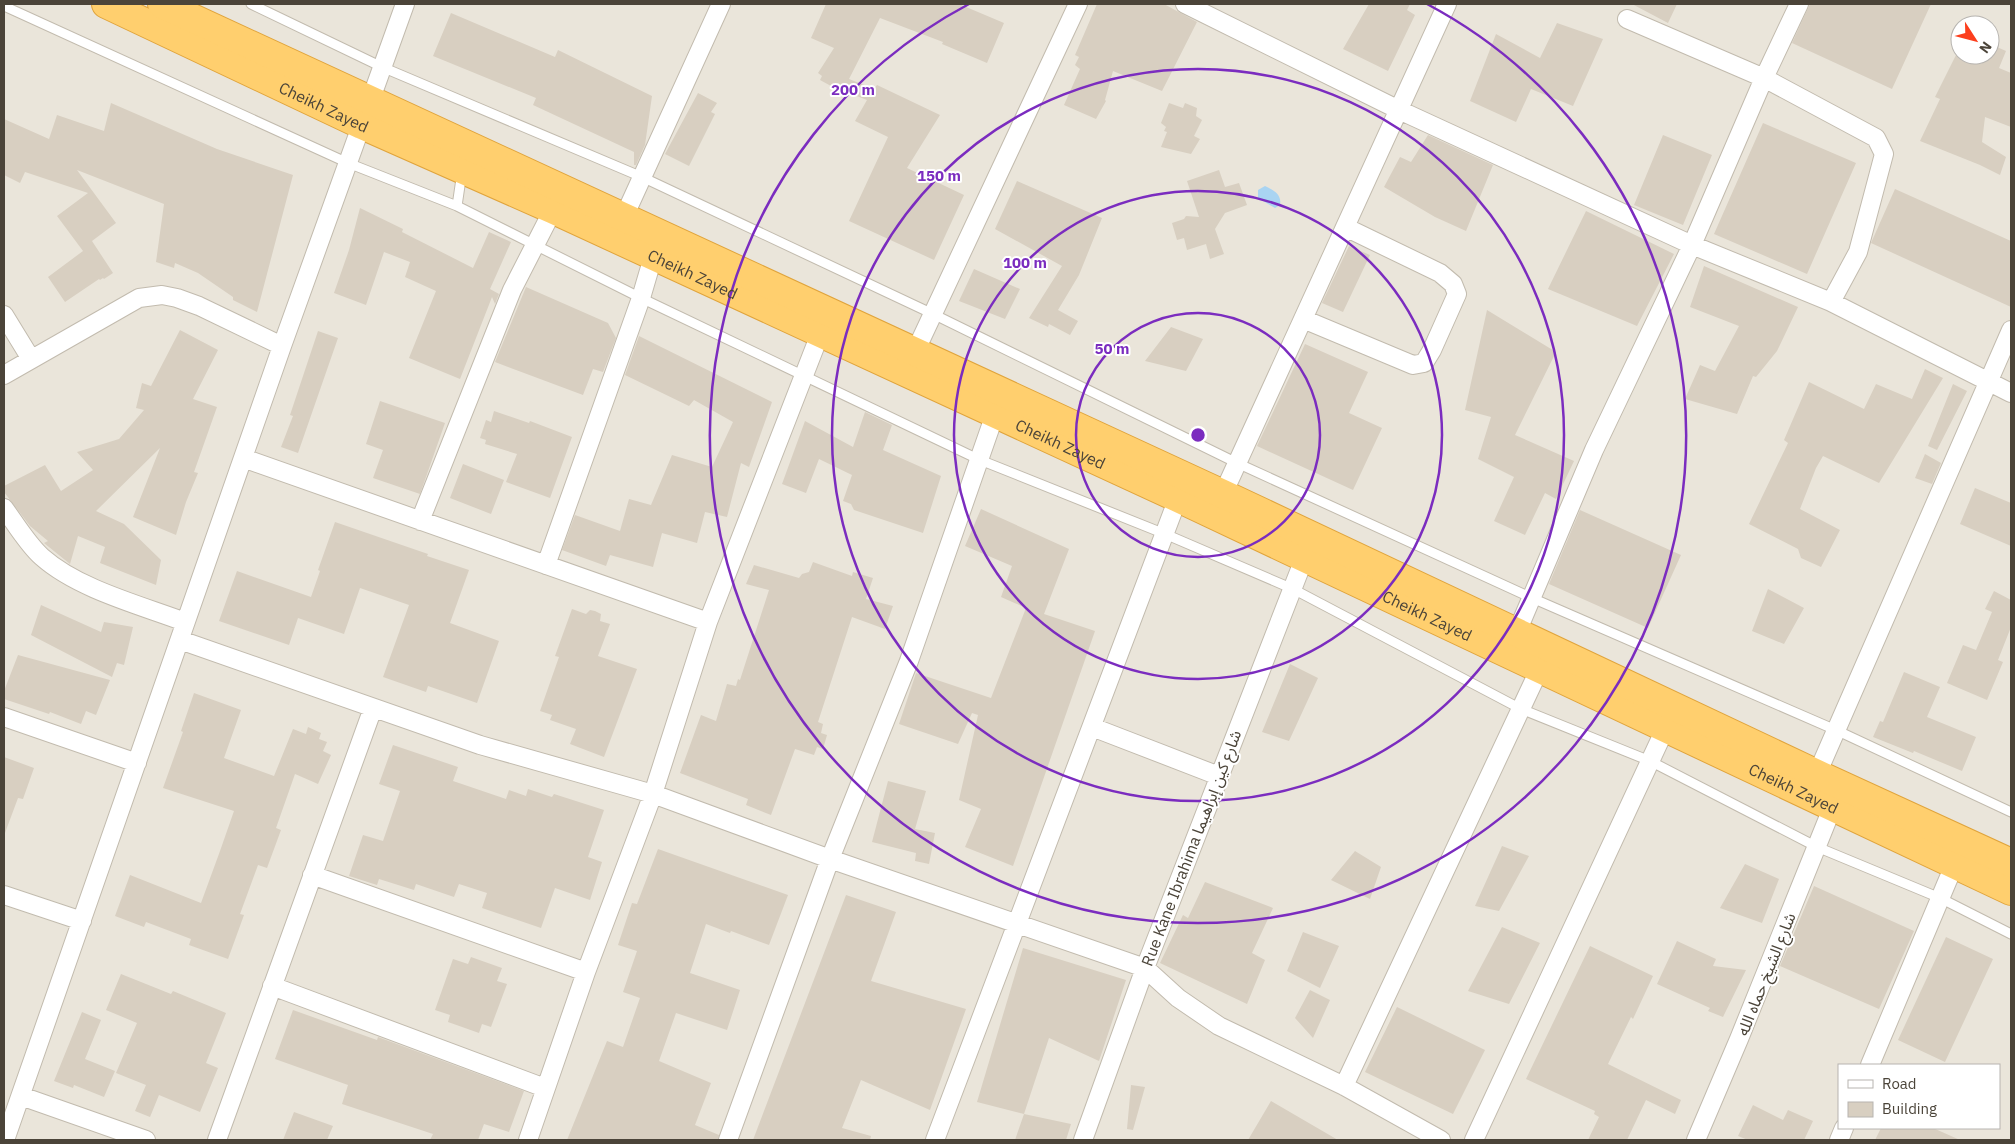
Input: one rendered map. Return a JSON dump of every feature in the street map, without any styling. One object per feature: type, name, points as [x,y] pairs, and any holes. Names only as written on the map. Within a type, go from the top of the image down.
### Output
[{"type":"highway","name":"Cheikh Zayed","points":[[106,4],[366,113],[558,200],[653,256],[1178,498],[2011,891]]},
{"type":"highway","name":"Cheikh Zayed","points":[[162,4],[366,113],[462,170],[623,219],[1222,494],[2011,864]]},
{"type":"street","points":[[5,1140],[282,346],[405,4]]},
{"type":"street","points":[[623,219],[721,4]]},
{"type":"street","points":[[915,352],[1078,4]]},
{"type":"street","points":[[1185,4],[1399,110],[1692,245],[1832,302],[2011,393]]},
{"type":"street","points":[[1222,494],[1448,4]]},
{"type":"street","points":[[1517,632],[1594,450],[1692,245],[1764,78],[1799,4]]},
{"type":"street","points":[[1627,19],[1764,78],[1876,138],[1884,154],[1858,252],[1832,302]]},
{"type":"street","points":[[420,521],[512,290],[558,200]]},
{"type":"street","points":[[1303,319],[1413,364],[1424,363],[1432,350],[1456,294],[1453,284],[1440,273],[1345,227]]},
{"type":"street","points":[[546,565],[653,256]]},
{"type":"street","points":[[4,375],[139,298],[162,295],[199,306],[282,346]]},
{"type":"street","points":[[4,315],[31,359]]},
{"type":"street","points":[[1817,774],[1838,731],[2011,330]]},
{"type":"street","points":[[528,1140],[586,972],[653,794],[708,622],[820,334]]},
{"type":"street","points":[[728,1140],[830,859],[909,661],[995,414]]},
{"type":"street","points":[[243,458],[708,622]]},
{"type":"street","points":[[935,1140],[1178,498]]},
{"type":"street","points":[[4,508],[41,556],[66,574],[85,585],[186,622]]},
{"type":"street","name":"Rue Kane Ibrahima شارع كين إبراهيما","points":[[1084,1140],[1145,968],[1304,559]]},
{"type":"street","points":[[180,640],[480,745],[653,794],[830,859],[1145,968],[1178,998],[1219,1026],[1344,1086],[1441,1140]]},
{"type":"street","points":[[1344,1086],[1540,668]]},
{"type":"street","points":[[217,1140],[372,708]]},
{"type":"street","points":[[4,717],[137,763]]},
{"type":"street","points":[[1092,727],[1219,776]]},
{"type":"street","points":[[1474,1140],[1666,727]]},
{"type":"street","name":"شارع الشيخ حماه الله","points":[[1696,1140],[1834,806]]},
{"type":"street","points":[[1870,1064],[1955,863]]},
{"type":"street","points":[[312,875],[586,972]]},
{"type":"street","points":[[4,895],[82,921]]},
{"type":"street","points":[[272,986],[545,1088]]},
{"type":"street","points":[[21,1096],[146,1140]]},
{"type":"lane","points":[[251,4],[382,67],[642,177],[933,314],[1237,463],[1532,598],[1838,731],[2011,812]]},
{"type":"lane","points":[[4,6],[348,163],[457,206],[640,298],[980,460],[1165,534],[1292,589],[1521,709],[1650,761],[1817,847],[1940,898],[2011,934]]},
{"type":"lane","points":[[457,206],[462,170]]},
{"type":"shaded area","points":[[4,4],[2011,4],[2011,1140],[4,1140]]},
{"type":"water","points":[[1265,186],[1278,195],[1280,205],[1275,208],[1258,198],[1258,190]]},
{"type":"building","points":[[826,4],[959,4],[1004,23],[987,63],[942,44],[943,42],[880,18],[849,79],[874,89],[877,85],[940,115],[907,168],[964,195],[934,260],[849,221],[888,137],[855,121],[867,100],[820,80],[822,76],[818,73],[834,48],[811,38]]},
{"type":"building","points":[[1097,4],[1164,4],[1197,22],[1162,91],[1113,71],[1106,101],[1096,119],[1064,105],[1080,69],[1075,65],[1079,57],[1075,55]]},
{"type":"building","points":[[1369,4],[1410,4],[1407,10],[1415,15],[1388,71],[1343,49]]},
{"type":"building","points":[[1632,4],[1677,4],[1668,23]]},
{"type":"building","points":[[1810,4],[1931,4],[1892,89],[1792,43]]},
{"type":"building","points":[[451,13],[555,57],[558,50],[652,96],[645,145],[636,165],[634,165],[634,152],[533,105],[536,98],[433,56]]},
{"type":"building","points":[[1557,23],[1603,39],[1573,106],[1531,89],[1516,122],[1470,101],[1496,34],[1540,58]]},
{"type":"building","points":[[2000,48],[2006,51],[1999,68],[2011,73],[2011,127],[1985,117],[1982,142],[2006,157],[2000,175],[1920,141],[1940,99],[1935,97],[1951,65],[2000,65]]},
{"type":"building","points":[[698,93],[717,103],[711,112],[715,114],[689,166],[665,154]]},
{"type":"building","points":[[111,103],[217,149],[293,175],[257,312],[233,300],[233,297],[198,273],[175,263],[174,268],[156,262],[164,204],[77,170],[116,223],[92,241],[113,273],[104,279],[99,279],[65,302],[48,277],[83,251],[57,216],[88,193],[25,172],[20,183],[4,175],[4,119],[49,139],[57,115],[104,131]]},
{"type":"building","points":[[1169,103],[1183,108],[1185,103],[1197,108],[1196,116],[1202,120],[1194,136],[1200,139],[1191,154],[1161,147],[1167,132],[1164,131],[1166,127],[1161,123]]},
{"type":"building","points":[[1763,123],[1856,163],[1807,274],[1714,234]]},
{"type":"building","points":[[1428,135],[1493,165],[1466,231],[1435,217],[1384,187],[1400,157],[1411,162]]},
{"type":"building","points":[[1663,135],[1712,155],[1683,225],[1634,205]]},
{"type":"building","points":[[1219,170],[1225,187],[1239,183],[1247,205],[1225,213],[1215,229],[1224,254],[1210,259],[1206,244],[1187,250],[1184,238],[1177,240],[1172,223],[1184,219],[1186,216],[1199,217],[1187,181]]},
{"type":"building","points":[[1017,181],[1102,218],[1079,275],[1058,310],[1078,321],[1070,335],[1049,324],[1048,327],[1029,318],[1062,266],[995,229]]},
{"type":"building","points":[[1895,189],[2011,241],[2011,307],[1871,243]]},
{"type":"building","points":[[360,208],[403,229],[402,232],[473,268],[489,232],[511,242],[490,289],[499,294],[495,304],[492,297],[460,379],[409,358],[436,291],[405,277],[410,262],[384,252],[366,305],[334,293],[349,250]]},
{"type":"building","points":[[1586,211],[1674,254],[1637,326],[1548,289]]},
{"type":"building","points":[[1349,246],[1370,255],[1343,312],[1322,303]]},
{"type":"building","points":[[1704,266],[1798,307],[1777,351],[1756,377],[1753,376],[1737,414],[1685,399],[1700,365],[1715,371],[1739,326],[1690,307]]},
{"type":"building","points":[[974,269],[1020,289],[1005,319],[959,301]]},
{"type":"building","points":[[526,287],[608,323],[616,338],[603,372],[593,369],[583,395],[495,362]]},
{"type":"building","points":[[1487,310],[1556,352],[1515,435],[1574,461],[1556,499],[1545,493],[1525,535],[1494,521],[1514,477],[1478,459],[1491,417],[1465,410]]},
{"type":"building","points":[[1171,327],[1203,339],[1186,371],[1145,361]]},
{"type":"building","points":[[180,330],[218,350],[193,399],[217,407],[194,472],[198,473],[186,502],[176,535],[133,517],[160,448],[96,511],[124,524],[161,560],[156,585],[100,563],[105,547],[78,536],[70,564],[44,543],[48,541],[30,526],[4,492],[4,486],[45,465],[61,491],[93,470],[77,452],[119,439],[144,410],[136,408],[142,383],[151,386]]},
{"type":"building","points":[[318,331],[338,338],[298,453],[281,447],[293,416],[290,415]]},
{"type":"building","points":[[639,336],[772,402],[749,467],[741,463],[727,517],[705,512],[697,543],[662,533],[653,567],[610,555],[606,566],[562,550],[575,515],[620,531],[629,499],[651,505],[672,455],[712,467],[733,422],[694,400],[689,406],[625,375]]},
{"type":"building","points":[[1305,344],[1368,372],[1349,413],[1382,428],[1353,490],[1257,446]]},
{"type":"building","points":[[1925,369],[1943,378],[1879,483],[1823,456],[1816,468],[1800,509],[1840,530],[1821,567],[1801,558],[1798,549],[1749,524],[1788,443],[1784,440],[1809,382],[1864,409],[1876,384],[1912,399]]},
{"type":"building","points":[[1953,384],[1967,391],[1937,450],[1928,446]]},
{"type":"building","points":[[380,401],[445,423],[420,494],[373,478],[383,450],[366,444]]},
{"type":"building","points":[[494,411],[529,423],[530,421],[572,437],[550,498],[506,482],[517,454],[485,444],[486,440],[480,438],[486,420],[491,422]]},
{"type":"building","points":[[865,412],[892,425],[883,450],[941,476],[923,533],[854,510],[851,504],[843,501],[852,475],[819,459],[806,493],[782,484],[805,421],[853,447]]},
{"type":"building","points":[[1925,454],[1941,463],[1932,484],[1915,478]]},
{"type":"building","points":[[463,464],[504,480],[491,514],[450,498]]},
{"type":"building","points":[[1975,488],[2011,503],[2011,546],[1960,524]]},
{"type":"building","points":[[981,509],[1069,549],[1044,614],[1095,631],[1013,866],[965,847],[981,809],[959,800],[978,715],[972,713],[958,744],[899,724],[916,673],[991,698],[1026,608],[1001,597],[1012,566],[965,546]]},
{"type":"building","points":[[1580,510],[1681,555],[1648,628],[1549,584]]},
{"type":"building","points":[[335,522],[469,570],[450,623],[499,641],[477,703],[428,686],[426,692],[383,677],[409,605],[360,588],[344,634],[298,618],[289,645],[219,621],[237,571],[311,597],[320,571],[318,570]]},
{"type":"building","points":[[813,562],[852,576],[853,572],[873,578],[866,599],[893,606],[885,629],[852,617],[818,722],[823,724],[821,733],[827,735],[823,749],[817,747],[814,755],[795,749],[771,815],[746,805],[748,799],[680,773],[701,715],[716,721],[727,684],[736,686],[738,679],[740,680],[769,590],[746,584],[754,565],[799,578],[802,574],[809,572]]},
{"type":"building","points":[[1768,589],[1804,608],[1784,644],[1752,631]]},
{"type":"building","points":[[1994,591],[2011,600],[2011,627],[1998,660],[2003,662],[1987,700],[1947,683],[1963,645],[1976,650],[1992,612],[1985,609]]},
{"type":"building","points":[[41,605],[101,632],[104,622],[133,627],[124,665],[117,663],[112,677],[31,635]]},
{"type":"building","points":[[572,609],[586,614],[590,610],[595,611],[601,614],[600,621],[610,624],[598,656],[637,669],[604,757],[570,744],[576,729],[550,720],[552,715],[540,711],[559,657],[555,656]]},
{"type":"building","points":[[18,655],[110,680],[96,715],[86,711],[81,724],[50,712],[49,714],[4,699],[4,691]]},
{"type":"building","points":[[1290,664],[1318,678],[1289,741],[1262,732]]},
{"type":"building","points":[[1904,672],[1940,687],[1927,717],[1976,737],[1962,771],[1914,751],[1913,753],[1873,737],[1880,721],[1883,722]]},
{"type":"building","points":[[194,693],[241,710],[224,758],[274,776],[293,729],[306,734],[308,727],[321,733],[319,739],[327,742],[323,751],[331,755],[318,784],[295,774],[276,828],[281,830],[267,868],[258,865],[240,914],[244,915],[228,959],[189,945],[191,939],[146,922],[144,927],[115,916],[130,875],[201,903],[220,851],[234,811],[163,788],[183,732],[181,731]]},
{"type":"building","points":[[393,745],[458,767],[453,781],[506,799],[509,790],[526,796],[528,789],[552,797],[554,794],[604,810],[588,857],[602,862],[590,900],[555,888],[541,928],[482,908],[487,893],[459,884],[454,897],[416,884],[414,890],[379,879],[377,885],[349,876],[363,835],[383,841],[400,791],[379,784]]},
{"type":"building","points":[[4,757],[34,768],[23,799],[18,798],[5,833]]},
{"type":"building","points":[[888,781],[926,791],[915,829],[935,833],[929,864],[915,861],[916,853],[872,842]]},
{"type":"building","points":[[1502,846],[1529,856],[1499,911],[1475,906]]},
{"type":"building","points":[[658,849],[788,895],[769,945],[706,924],[690,973],[740,990],[727,1030],[676,1013],[659,1061],[711,1083],[695,1125],[719,1135],[718,1140],[567,1140],[607,1041],[623,1047],[640,998],[623,992],[637,951],[618,945],[632,903],[637,904]]},
{"type":"building","points":[[1355,851],[1381,867],[1370,899],[1331,880]]},
{"type":"building","points":[[1745,864],[1779,879],[1762,923],[1720,908]]},
{"type":"building","points":[[1205,882],[1273,908],[1252,953],[1265,960],[1247,1004],[1160,963],[1183,915],[1188,918]]},
{"type":"building","points":[[1814,886],[1914,931],[1879,1009],[1780,966]]},
{"type":"building","points":[[846,895],[896,912],[871,981],[966,1009],[930,1110],[861,1080],[842,1128],[871,1136],[870,1140],[753,1140]]},
{"type":"building","points":[[1502,927],[1540,943],[1509,1004],[1468,991]]},
{"type":"building","points":[[1303,932],[1339,946],[1320,988],[1287,971]]},
{"type":"building","points":[[1946,937],[1993,959],[1945,1062],[1898,1040]]},
{"type":"building","points":[[1677,941],[1716,959],[1713,966],[1746,970],[1723,1017],[1708,1011],[1710,1008],[1657,984]]},
{"type":"building","points":[[1590,946],[1653,976],[1633,1019],[1631,1017],[1608,1064],[1681,1100],[1675,1114],[1646,1100],[1627,1140],[1588,1140],[1599,1117],[1594,1114],[1595,1111],[1526,1079]]},
{"type":"building","points":[[1023,948],[1126,980],[1099,1061],[1049,1038],[1024,1114],[977,1102]]},
{"type":"building","points":[[471,957],[502,968],[497,981],[507,984],[491,1027],[482,1024],[479,1033],[448,1022],[450,1015],[435,1010],[453,959],[468,964]]},
{"type":"building","points":[[121,974],[171,994],[173,991],[226,1013],[206,1063],[218,1068],[200,1112],[159,1095],[150,1117],[135,1111],[146,1085],[116,1073],[137,1023],[106,1010]]},
{"type":"building","points":[[1310,990],[1330,1000],[1313,1038],[1295,1018]]},
{"type":"building","points":[[1397,1007],[1485,1050],[1453,1114],[1365,1072]]},
{"type":"building","points":[[293,1010],[377,1040],[378,1037],[524,1091],[509,1132],[484,1124],[478,1140],[430,1140],[433,1134],[342,1104],[348,1085],[275,1059]]},
{"type":"building","points":[[82,1012],[101,1020],[85,1059],[115,1071],[104,1097],[74,1085],[73,1088],[54,1081]]},
{"type":"building","points":[[1131,1085],[1145,1087],[1133,1130],[1127,1129]]},
{"type":"building","points":[[1271,1101],[1338,1140],[1248,1140]]},
{"type":"building","points":[[1753,1105],[1783,1120],[1788,1110],[1813,1121],[1804,1140],[1748,1140],[1738,1136]]},
{"type":"building","points":[[294,1112],[333,1126],[327,1140],[283,1140]]},
{"type":"building","points":[[1024,1114],[1071,1124],[1066,1140],[1015,1140]]},
{"type":"building","points":[[1880,1129],[1935,1129],[1960,1140],[1875,1140]]}]
